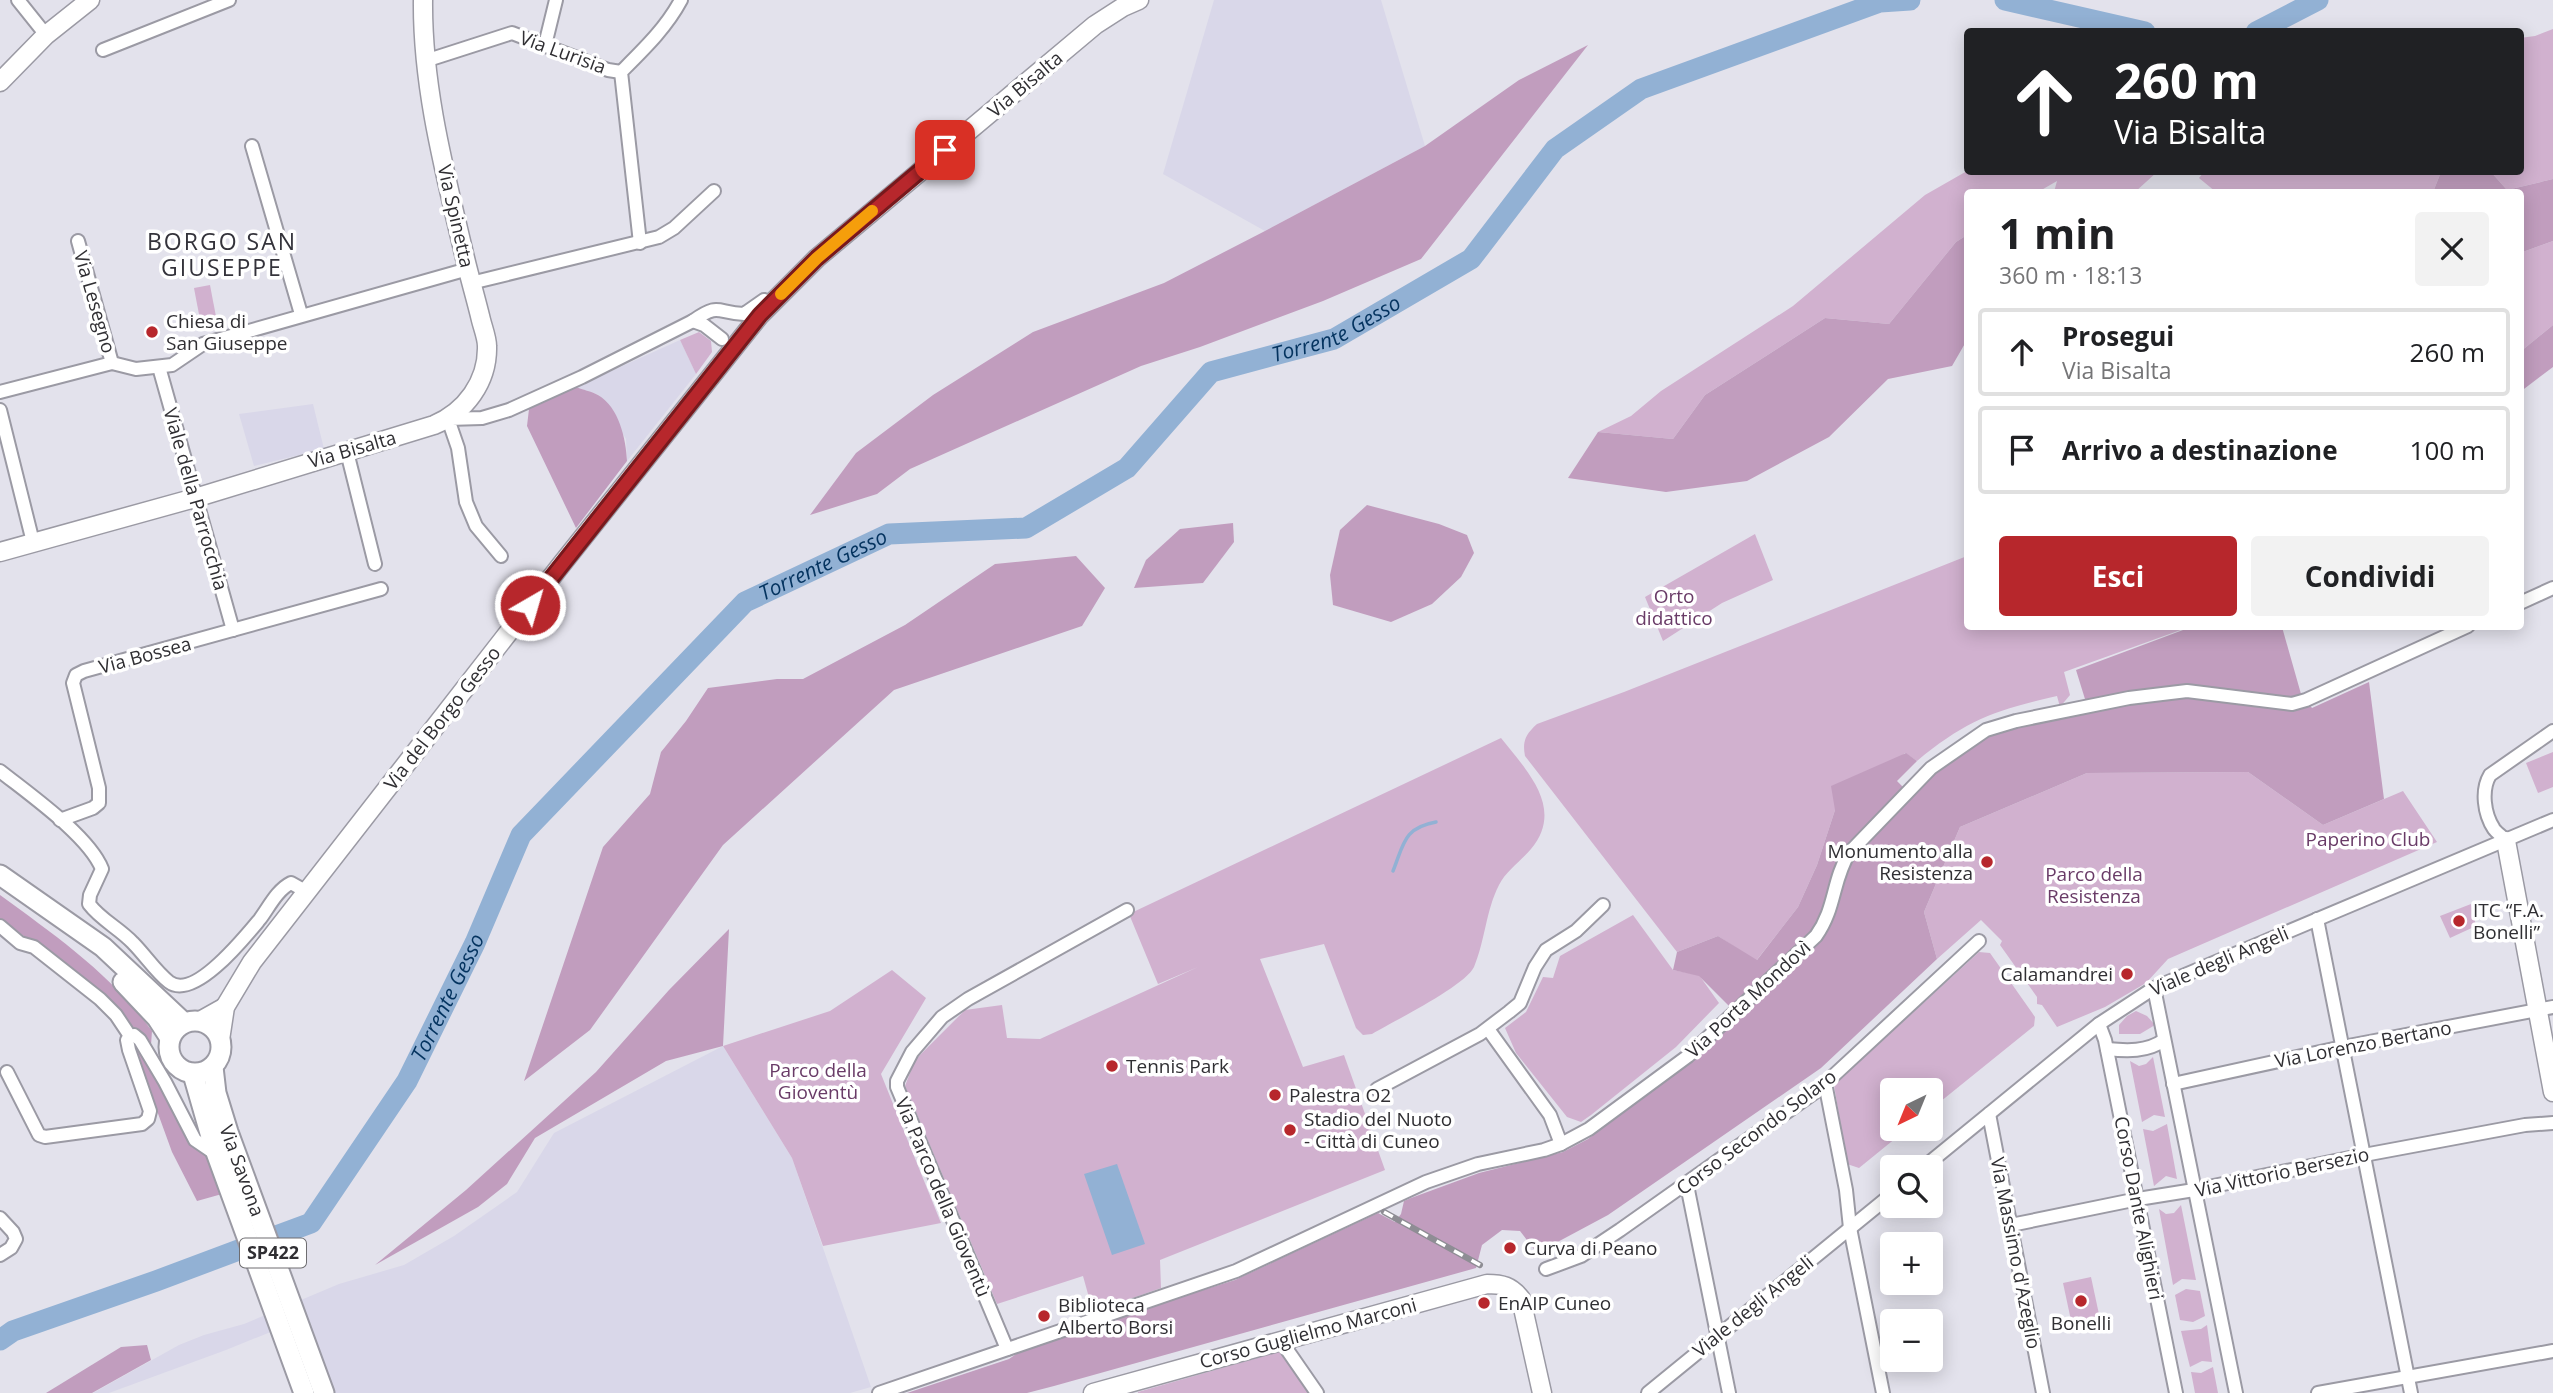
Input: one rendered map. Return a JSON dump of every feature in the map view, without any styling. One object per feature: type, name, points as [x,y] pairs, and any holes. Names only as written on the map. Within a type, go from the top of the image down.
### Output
[{"type":"main road","points":[[0,875],[110,953],[192,1022],[209,1025],[220,1040],[219,1059],[213,1067],[193,1074],[175,1066],[168,1048],[173,1032],[192,1022]]},
{"type":"main road","points":[[72,927],[157,1018],[170,1038]]},
{"type":"main road","name":"Via Savona","points":[[213,1067],[216,1093],[237,1182],[291,1330],[324,1393]]},
{"type":"main road","name":"Via Savona","points":[[193,1074],[217,1155],[237,1182]]},
{"type":"main road","name":"Via Savona","points":[[291,1330],[304,1393]]},
{"type":"street","points":[[19,0],[46,35]]},
{"type":"street","points":[[0,82],[46,35],[90,0]]},
{"type":"street","points":[[103,50],[229,0]]},
{"type":"street","name":"Via Spinetta","points":[[423,0],[421,29],[425,61],[450,196],[487,346],[481,379],[469,400],[448,419]]},
{"type":"street","points":[[545,45],[556,0]]},
{"type":"street","points":[[640,243],[621,72],[672,17],[681,0]]},
{"type":"street","name":"Via Bisalta","points":[[0,552],[195,498],[448,419],[482,418],[509,410],[582,377],[708,311],[716,309],[737,314],[750,312],[1095,25],[1131,2]]},
{"type":"street","name":"Via Lurisia","points":[[425,61],[512,33],[608,70],[621,72]]},
{"type":"street","points":[[252,146],[301,314]]},
{"type":"street","points":[[0,392],[112,363],[136,369],[172,365],[203,344],[301,314],[469,276],[640,243],[659,237],[674,228],[714,191]]},
{"type":"street","name":"Via Lesegno","points":[[78,242],[112,363]]},
{"type":"street","name":"Via del Borgo Gesso","points":[[220,1040],[225,1007],[252,962],[717,368],[760,315],[817,258]]},
{"type":"street","points":[[693,321],[704,325],[728,342],[742,337],[742,324],[737,314]]},
{"type":"street","name":"Via del Borgo Gesso","points":[[717,368],[723,348],[722,339]]},
{"type":"street","name":"Viale della Parrocchia","points":[[159,367],[233,631]]},
{"type":"street","points":[[0,410],[33,542]]},
{"type":"street","points":[[448,419],[464,478],[466,502],[476,526],[501,556]]},
{"type":"street","points":[[347,452],[374,564]]},
{"type":"street","points":[[2524,601],[2553,588]]},
{"type":"street","name":"Via Bossea","points":[[60,820],[93,808],[99,803],[99,788],[73,683],[76,675],[381,589]]},
{"type":"street","name":"Via Porta Mondovì","points":[[880,1393],[1236,1271],[1426,1182],[1478,1164],[1544,1150],[1562,1144],[1588,1129],[1688,1056],[1816,936],[1830,915],[1842,864],[1849,853],[1931,768],[1986,730],[2016,721],[2129,698],[2187,691],[2292,704],[2459,630]]},
{"type":"street","points":[[2553,732],[2490,775],[2485,800],[2494,829],[2506,841],[2545,1009],[2553,1092]]},
{"type":"street","points":[[0,771],[60,820],[97,856],[102,869],[90,895],[89,904],[96,913],[131,940],[170,984],[183,987],[195,983],[230,953],[283,887],[291,883],[307,892]]},
{"type":"street","name":"Viale degli Angeli","points":[[1939,1155],[2099,1024],[2154,988],[2553,820]]},
{"type":"street","points":[[1377,1089],[1488,1029],[1520,1003],[1535,967],[1546,950],[1576,931],[1603,905]]},
{"type":"street","name":"Via Parco della Gioventù","points":[[1007,1349],[897,1087],[897,1081],[912,1052],[942,1017],[968,999],[1127,910]]},
{"type":"street","points":[[2317,919],[2411,1393]]},
{"type":"street","name":"Via Savona","points":[[0,926],[20,943],[34,947],[100,999],[116,1014],[130,1036]]},
{"type":"street","name":"Corso Secondo Solaro","points":[[1546,1269],[1581,1256],[1687,1185],[1825,1083],[1979,942]]},
{"type":"street","points":[[2154,988],[2235,1393]]},
{"type":"street","name":"Via del Borgo Gesso","points":[[192,1022],[225,1007]]},
{"type":"street","name":"Via Lorenzo Bertano","points":[[2173,1084],[2343,1047],[2545,1009]]},
{"type":"street","name":"Corso Dante Alighieri","points":[[2099,1024],[2107,1049],[2176,1393]]},
{"type":"street","points":[[1488,1029],[1550,1115],[1562,1144]]},
{"type":"street","name":"Via Savona","points":[[130,1036],[134,1035],[140,1040],[195,1140],[217,1155]]},
{"type":"street","name":"Via Savona","points":[[7,1072],[39,1135],[46,1137],[142,1124],[148,1119],[150,1111],[129,1049],[127,1040],[130,1036]]},
{"type":"street","points":[[2107,1049],[2137,1050],[2164,1040]]},
{"type":"street","points":[[1825,1083],[1883,1393]]},
{"type":"street","name":"Via Massimo d'Azeglio","points":[[1989,1114],[2043,1393]]},
{"type":"street","name":"Via Vittorio Bersezio","points":[[2011,1225],[2138,1199],[2194,1191],[2364,1155],[2525,1125],[2553,1124]]},
{"type":"street","points":[[1687,1185],[1729,1393]]},
{"type":"street","name":"Viale degli Angeli","points":[[1648,1393],[1880,1204]]},
{"type":"street","points":[[0,1218],[16,1239],[11,1248],[0,1255]]},
{"type":"street","name":"Corso Guglielmo Marconi","points":[[1093,1393],[1487,1284],[1503,1284],[1514,1290],[1521,1299],[1542,1393]]},
{"type":"street","points":[[1281,1341],[1317,1393]]},
{"type":"street","points":[[2318,1393],[2348,1390],[2553,1351]]},
{"type":"shaded area","points":[[1214,0],[1381,0],[1425,146],[1265,231],[1163,174]]},
{"type":"shaded area","points":[[1588,45],[1421,259],[1323,301],[1141,366],[910,469],[877,494],[810,515],[856,453],[933,395],[1033,332],[1164,283],[1265,231],[1425,146],[1519,80]]},
{"type":"shaded area","points":[[2440,175],[2494,175],[2506,189],[2434,189]]},
{"type":"shaded area","points":[[2553,179],[2553,241],[2524,252],[2524,189],[2511,189]]},
{"type":"shaded area","points":[[1964,237],[1964,345],[1952,366],[1888,379],[1829,437],[1747,481],[1666,492],[1568,478],[1598,432],[1673,439],[1705,395],[1825,318],[1889,324],[1956,242]]},
{"type":"shaded area","points":[[2553,325],[2553,367],[2524,389],[2524,349]]},
{"type":"shaded area","points":[[680,340],[696,374],[627,461],[626,439],[599,395],[576,387]]},
{"type":"shaded area","points":[[576,387],[598,395],[611,407],[623,434],[627,461],[576,528],[527,426],[529,409]]},
{"type":"shaded area","points":[[313,404],[324,449],[254,466],[239,414]]},
{"type":"shaded area","points":[[1367,505],[1439,524],[1467,535],[1474,553],[1461,577],[1432,604],[1391,622],[1333,605],[1330,575],[1340,530]]},
{"type":"shaded area","points":[[1233,523],[1234,542],[1203,583],[1134,588],[1146,560],[1180,529]]},
{"type":"shaded area","points":[[1076,556],[1105,588],[1082,626],[894,690],[723,845],[590,1030],[524,1081],[603,847],[650,794],[661,752],[708,688],[777,679],[803,679],[905,625],[995,564]]},
{"type":"shaded area","points":[[2183,630],[2283,630],[2301,694],[2312,708],[2369,682],[2384,799],[2323,825],[2248,772],[2087,773],[1960,827],[1924,912],[1937,959],[1821,1068],[1608,1215],[1537,1253],[1520,1231],[1502,1230],[1482,1245],[1476,1268],[1054,1386],[1027,1393],[907,1393],[1009,1359],[1019,1352],[1108,1320],[1235,1280],[1378,1213],[1395,1222],[1401,1214],[1404,1201],[1479,1173],[1563,1152],[1588,1139],[1688,1062],[1740,1017],[1699,976],[1673,970],[1677,952],[1718,936],[1757,960],[1798,907],[1817,865],[1835,810],[1831,786],[1906,753],[1917,761],[1897,781],[1911,795],[1959,754],[1989,736],[2089,712],[2076,670]]},
{"type":"shaded area","points":[[0,895],[82,957],[119,991],[152,1031],[151,1045],[103,996],[0,918]]},
{"type":"shaded area","points":[[729,929],[723,1046],[666,1061],[535,1138],[507,1184],[478,1207],[375,1265],[466,1190],[596,1072],[669,990]]},
{"type":"shaded area","points":[[132,1042],[141,1047],[197,1149],[209,1157],[222,1194],[197,1201],[172,1152]]},
{"type":"shaded area","points":[[723,1046],[792,1158],[871,1387],[850,1393],[333,1393],[305,1318],[109,1393],[93,1393],[179,1345],[244,1324],[339,1284],[404,1265],[454,1236],[517,1192],[554,1133]]},
{"type":"shaded area","points":[[147,1345],[151,1360],[92,1393],[46,1393],[121,1347]]},
{"type":"green space","points":[[2553,29],[2553,179],[2506,189],[2494,175],[2524,175],[2524,37]]},
{"type":"green space","points":[[1964,173],[1964,175],[2154,175],[2138,189],[2055,189],[2057,181],[2043,189],[1964,189],[1964,237],[1956,242],[1889,324],[1825,318],[1705,395],[1673,439],[1598,432],[1631,416],[1661,391],[1793,306],[1925,195]]},
{"type":"green space","points":[[2202,175],[2440,175],[2434,189],[2212,189],[2199,178]]},
{"type":"green space","points":[[2553,241],[2553,325],[2524,349],[2524,252]]},
{"type":"green space","points":[[210,285],[217,322],[201,325],[194,288]]},
{"type":"green space","points":[[699,332],[711,341],[712,352],[696,374],[680,340]]},
{"type":"green space","name":"Orto didattico","points":[[1755,534],[1773,580],[1722,603],[1663,641],[1645,597]]},
{"type":"green space","points":[[1964,557],[1964,630],[2181,630],[2064,672],[2070,695],[2060,707],[2057,696],[2016,706],[1967,726],[1917,761],[1905,753],[1835,810],[1817,865],[1798,907],[1756,961],[1718,936],[1677,952],[1525,756],[1526,738],[1537,724]]},
{"type":"green space","points":[[1501,738],[1539,790],[1544,819],[1541,834],[1531,849],[1499,885],[1478,957],[1468,975],[1428,1003],[1372,1034],[1363,1035],[1356,1028],[1324,944],[1260,959],[1303,1067],[1344,1055],[1385,1170],[1160,1260],[1161,1288],[1093,1312],[1083,1276],[997,1304],[905,1086],[915,1060],[965,1010],[1002,1005],[1007,1038],[1040,1039],[1198,967],[1158,984],[1129,914]]},
{"type":"green space","points":[[2553,752],[2553,787],[2538,793],[2526,763]]},
{"type":"green space","name":"Parco della Resistenza","points":[[2248,772],[2323,825],[2403,791],[2437,842],[2168,959],[2146,983],[2105,1007],[2057,1027],[2042,1005],[2037,1004],[2037,997],[2000,945],[2002,941],[1981,920],[1937,959],[1924,912],[1960,827],[2087,773]]},
{"type":"green space","name":"ITC “F.A. Bonelli”","points":[[2471,904],[2476,926],[2450,938],[2440,916]]},
{"type":"green space","points":[[1633,915],[1673,970],[1699,975],[1719,1003],[1676,1047],[1581,1122],[1567,1117],[1516,1053],[1505,1028],[1526,1012],[1543,977],[1553,978],[1560,956]]},
{"type":"green space","points":[[1979,952],[1990,953],[2035,1017],[2034,1026],[1943,1100],[1943,1078],[1880,1078],[1880,1141],[1892,1141],[1859,1168],[1847,1164],[1834,1085]]},
{"type":"green space","name":"Parco della Gioventù","points":[[892,970],[926,998],[881,1074],[941,1223],[823,1246],[792,1158],[723,1046],[830,1011]]},
{"type":"green space","points":[[2136,1011],[2147,1016],[2155,1025],[2140,1034],[2119,1034],[2119,1025]]},
{"type":"green space","points":[[2153,1057],[2165,1117],[2154,1115],[2142,1122],[2130,1061],[2139,1066],[2146,1064]]},
{"type":"green space","points":[[2167,1124],[2177,1179],[2166,1176],[2154,1186],[2143,1129],[2153,1131]]},
{"type":"green space","points":[[2181,1205],[2196,1280],[2182,1279],[2173,1285],[2159,1209],[2166,1214],[2174,1213]]},
{"type":"green space","name":"Bonelli","points":[[2091,1277],[2100,1319],[2072,1325],[2063,1283]]},
{"type":"green space","points":[[2186,1289],[2200,1291],[2205,1316],[2193,1322],[2180,1320],[2175,1295]]},
{"type":"green space","points":[[2207,1325],[2212,1362],[2202,1361],[2190,1367],[2181,1331],[2201,1329]]},
{"type":"green space","points":[[1282,1351],[1314,1393],[1138,1393],[1138,1392]]},
{"type":"green space","points":[[2213,1367],[2218,1393],[2195,1393],[2191,1372],[2201,1373]]},
{"type":"water","points":[[1117,1164],[1145,1244],[1112,1255],[1084,1174]]},
{"type":"waterway","name":"Torrente Gesso","points":[[0,1340],[13,1331],[311,1223],[407,1081],[475,943],[521,835],[745,602],[889,534],[1026,528],[1127,468],[1211,372],[1334,339],[1471,259],[1555,149],[1641,89],[1880,2],[1910,0]]},
{"type":"waterway","name":"Torrente Gesso","points":[[2005,0],[2128,28]]},
{"type":"waterway","name":"Torrente Gesso","points":[[2264,28],[2318,0]]},
{"type":"waterway","points":[[1393,871],[1411,833],[1417,828],[1436,822]]},
{"type":"railway","points":[[1384,1212],[1480,1265]]},
{"type":"slow traffic","points":[[781,294],[817,258],[872,211]]},
{"type":"place","name":"Chiesa di San Giuseppe","points":[[152,332]]},
{"type":"place","name":"Monumento alla Resistenza","points":[[1987,862]]},
{"type":"place","name":"ITC “F.A. Bonelli”","points":[[2459,921]]},
{"type":"place","name":"Calamandrei","points":[[2127,974]]},
{"type":"place","name":"Tennis Park","points":[[1112,1066]]},
{"type":"place","name":"Palestra O2","points":[[1275,1095]]},
{"type":"place","name":"Stadio del Nuoto - Città di Cuneo","points":[[1290,1130]]},
{"type":"place","name":"Curva di Peano","points":[[1510,1248]]},
{"type":"place","name":"Bonelli","points":[[2081,1301]]},
{"type":"place","name":"EnAIP Cuneo","points":[[1484,1303]]},
{"type":"place","name":"Biblioteca Alberto Borsi","points":[[1044,1316]]},
{"type":"district","name":"BORGO SAN GIUSEPPE","points":[[222,255]]},
{"type":"route","points":[[530,605],[760,315],[817,258],[945,150]]},
{"type":"park label","name":"Paperino Club","points":[[2368,839]]}]
